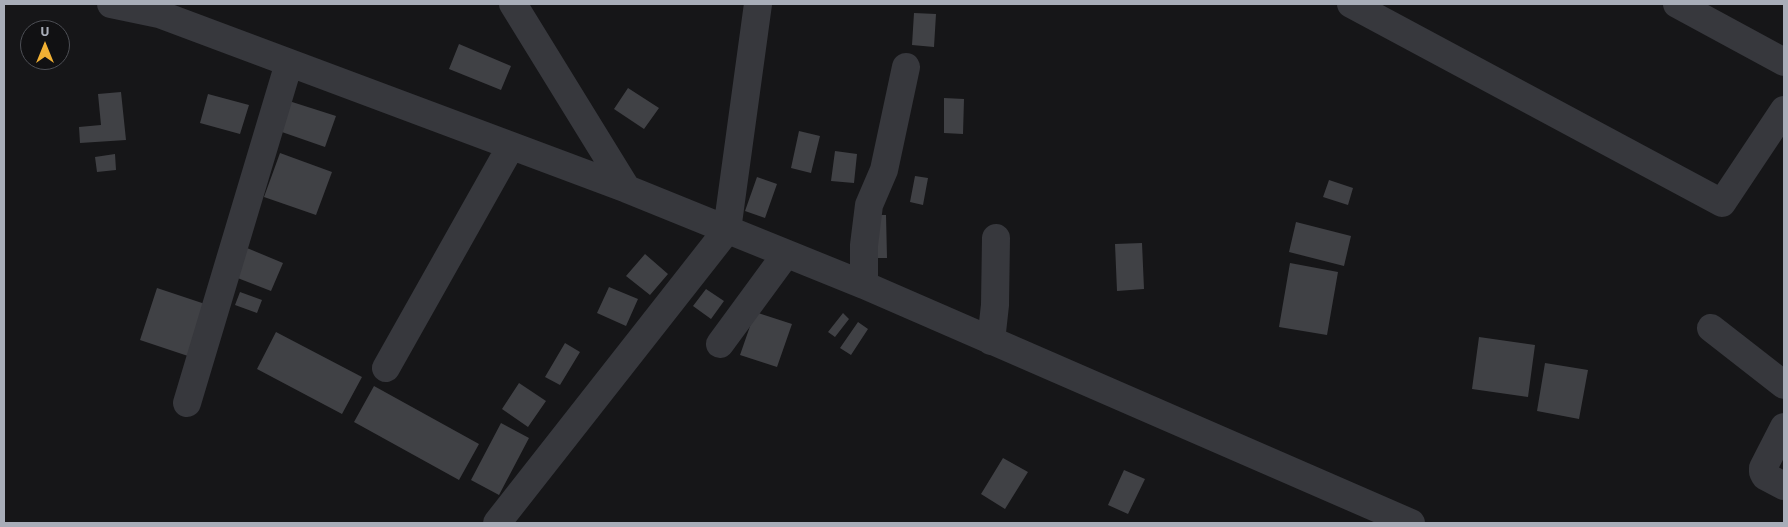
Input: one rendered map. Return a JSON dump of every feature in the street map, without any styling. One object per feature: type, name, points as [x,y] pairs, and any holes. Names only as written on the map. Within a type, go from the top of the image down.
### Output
[{"type":"street","points":[[111,4],[159,14],[627,189],[864,285],[1411,523]]},
{"type":"street","points":[[512,4],[627,189]]},
{"type":"street","points":[[497,523],[727,230],[758,4]]},
{"type":"street","points":[[1352,4],[1722,203],[1784,110]]},
{"type":"street","points":[[1677,4],[1784,62]]},
{"type":"street","points":[[187,404],[289,63]]},
{"type":"street","points":[[864,285],[864,245],[869,204],[884,170],[906,66]]},
{"type":"street","points":[[386,368],[510,146]]},
{"type":"street","points":[[991,341],[995,305],[996,238]]},
{"type":"street","points":[[720,344],[786,254]]},
{"type":"street","points":[[1711,328],[1784,385]]},
{"type":"street","points":[[1784,427],[1763,468],[1763,472],[1765,476],[1784,486]]},
{"type":"building","points":[[914,13],[936,14],[934,47],[912,45]]},
{"type":"building","points":[[459,44],[511,66],[501,90],[449,69]]},
{"type":"building","points":[[628,88],[659,108],[644,129],[614,109]]},
{"type":"building","points":[[121,92],[126,140],[80,143],[79,127],[101,125],[98,94]]},
{"type":"building","points":[[208,94],[249,105],[240,134],[200,123]]},
{"type":"building","points":[[944,98],[964,99],[963,134],[944,133]]},
{"type":"building","points":[[289,101],[336,116],[325,147],[279,131]]},
{"type":"building","points":[[799,131],[820,136],[811,173],[791,168]]},
{"type":"building","points":[[835,151],[857,154],[854,183],[831,181]]},
{"type":"building","points":[[280,153],[332,172],[316,215],[264,197]]},
{"type":"building","points":[[115,154],[116,170],[97,172],[95,157]]},
{"type":"building","points":[[915,176],[928,178],[923,205],[910,202]]},
{"type":"building","points":[[757,177],[777,184],[765,218],[745,211]]},
{"type":"building","points":[[1329,180],[1353,188],[1348,205],[1323,197]]},
{"type":"building","points":[[873,215],[886,215],[887,258],[874,258]]},
{"type":"building","points":[[1296,222],[1351,236],[1344,266],[1289,252]]},
{"type":"building","points":[[1142,243],[1144,289],[1117,291],[1115,244]]},
{"type":"building","points":[[247,248],[283,263],[271,291],[235,277]]},
{"type":"building","points":[[645,254],[668,274],[650,295],[626,276]]},
{"type":"building","points":[[1290,263],[1338,272],[1327,335],[1279,327]]},
{"type":"building","points":[[609,287],[638,299],[626,326],[597,313]]},
{"type":"building","points":[[157,288],[205,304],[188,356],[140,340]]},
{"type":"building","points":[[706,289],[724,301],[711,319],[693,306]]},
{"type":"building","points":[[240,292],[262,300],[257,313],[235,305]]},
{"type":"building","points":[[755,312],[792,324],[777,367],[740,355]]},
{"type":"building","points":[[843,313],[849,319],[835,337],[828,332]]},
{"type":"building","points":[[858,322],[868,329],[851,355],[840,348]]},
{"type":"building","points":[[276,332],[362,377],[342,414],[257,369]]},
{"type":"building","points":[[1479,337],[1535,345],[1528,397],[1472,389]]},
{"type":"building","points":[[565,343],[580,352],[560,385],[545,377]]},
{"type":"building","points":[[1545,363],[1588,370],[1579,419],[1537,411]]},
{"type":"building","points":[[519,383],[546,401],[528,427],[502,409]]},
{"type":"building","points":[[374,386],[479,444],[459,480],[354,422]]},
{"type":"building","points":[[501,423],[529,438],[499,495],[471,480]]},
{"type":"building","points":[[1003,458],[1028,472],[1005,509],[981,494]]},
{"type":"building","points":[[1124,470],[1145,479],[1128,514],[1108,505]]}]
